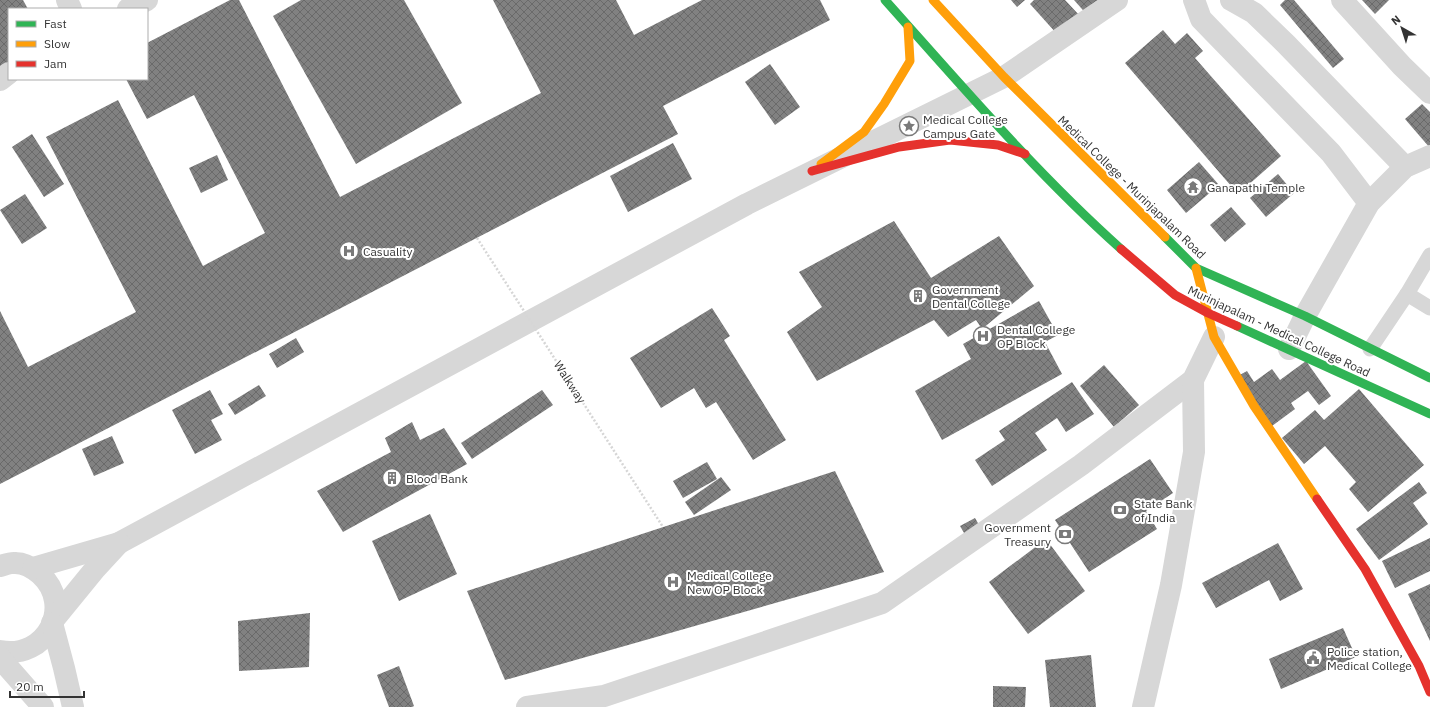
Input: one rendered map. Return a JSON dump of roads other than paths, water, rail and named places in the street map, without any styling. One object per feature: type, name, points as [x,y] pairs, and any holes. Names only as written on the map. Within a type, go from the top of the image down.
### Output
[{"type":"main road","name":"Murinjapalam - Medical College Road","points":[[885,0],[969,94],[1090,222],[1139,266],[1175,295],[1208,313],[1430,414]]},
{"type":"main road","name":"Medical College - Murinjapalam Road","points":[[933,0],[1004,77],[1196,268],[1305,316],[1430,378]]},
{"type":"main road","points":[[812,171],[864,132],[884,104],[910,61],[908,27]]},
{"type":"main road","points":[[812,171],[899,147],[950,140],[998,145],[1025,154]]},
{"type":"main road","points":[[1196,268],[1214,337],[1254,406],[1365,569],[1419,666],[1430,692]]},
{"type":"street","points":[[130,8],[147,0]]},
{"type":"street","points":[[12,564],[118,543],[740,207],[1004,77],[1117,0]]},
{"type":"street","points":[[1194,0],[1201,19],[1331,154],[1369,203]]},
{"type":"street","points":[[1231,0],[1254,13],[1405,167]]},
{"type":"street","points":[[1342,0],[1402,66],[1430,93]]},
{"type":"street","points":[[0,80],[8,74]]},
{"type":"street","points":[[1289,349],[1305,316],[1369,203],[1405,167],[1430,156]]},
{"type":"street","points":[[1143,707],[1171,585],[1194,452],[1193,380],[1214,337]]},
{"type":"street","points":[[527,707],[604,696],[882,603],[1081,464],[1193,380]]},
{"type":"street","points":[[0,651],[11,653],[30,648],[46,636],[53,621],[118,543]]},
{"type":"street","points":[[12,564],[48,581],[55,599],[53,621],[73,707]]},
{"type":"street","points":[[0,658],[43,707]]},
{"type":"lane","points":[[1370,349],[1407,294],[1430,255]]},
{"type":"lane","points":[[1407,294],[1430,308]]},
{"type":"place","name":"Medical College Campus Gate","points":[[909,126]]},
{"type":"place","name":"Ganapathi Temple","points":[[1193,187]]},
{"type":"place","name":"Casuality","points":[[349,251]]},
{"type":"place","name":"Government Dental College","points":[[918,296]]},
{"type":"place","name":"Dental College OP Block","points":[[983,336]]},
{"type":"place","name":"Blood Bank","points":[[392,478]]},
{"type":"place","name":"State Bank of India","points":[[1120,510]]},
{"type":"place","name":"Government Treasury","points":[[1065,534]]},
{"type":"place","name":"Medical College New OP Block","points":[[673,582]]},
{"type":"place","name":"Police station, Medical College","points":[[1313,658]]}]
